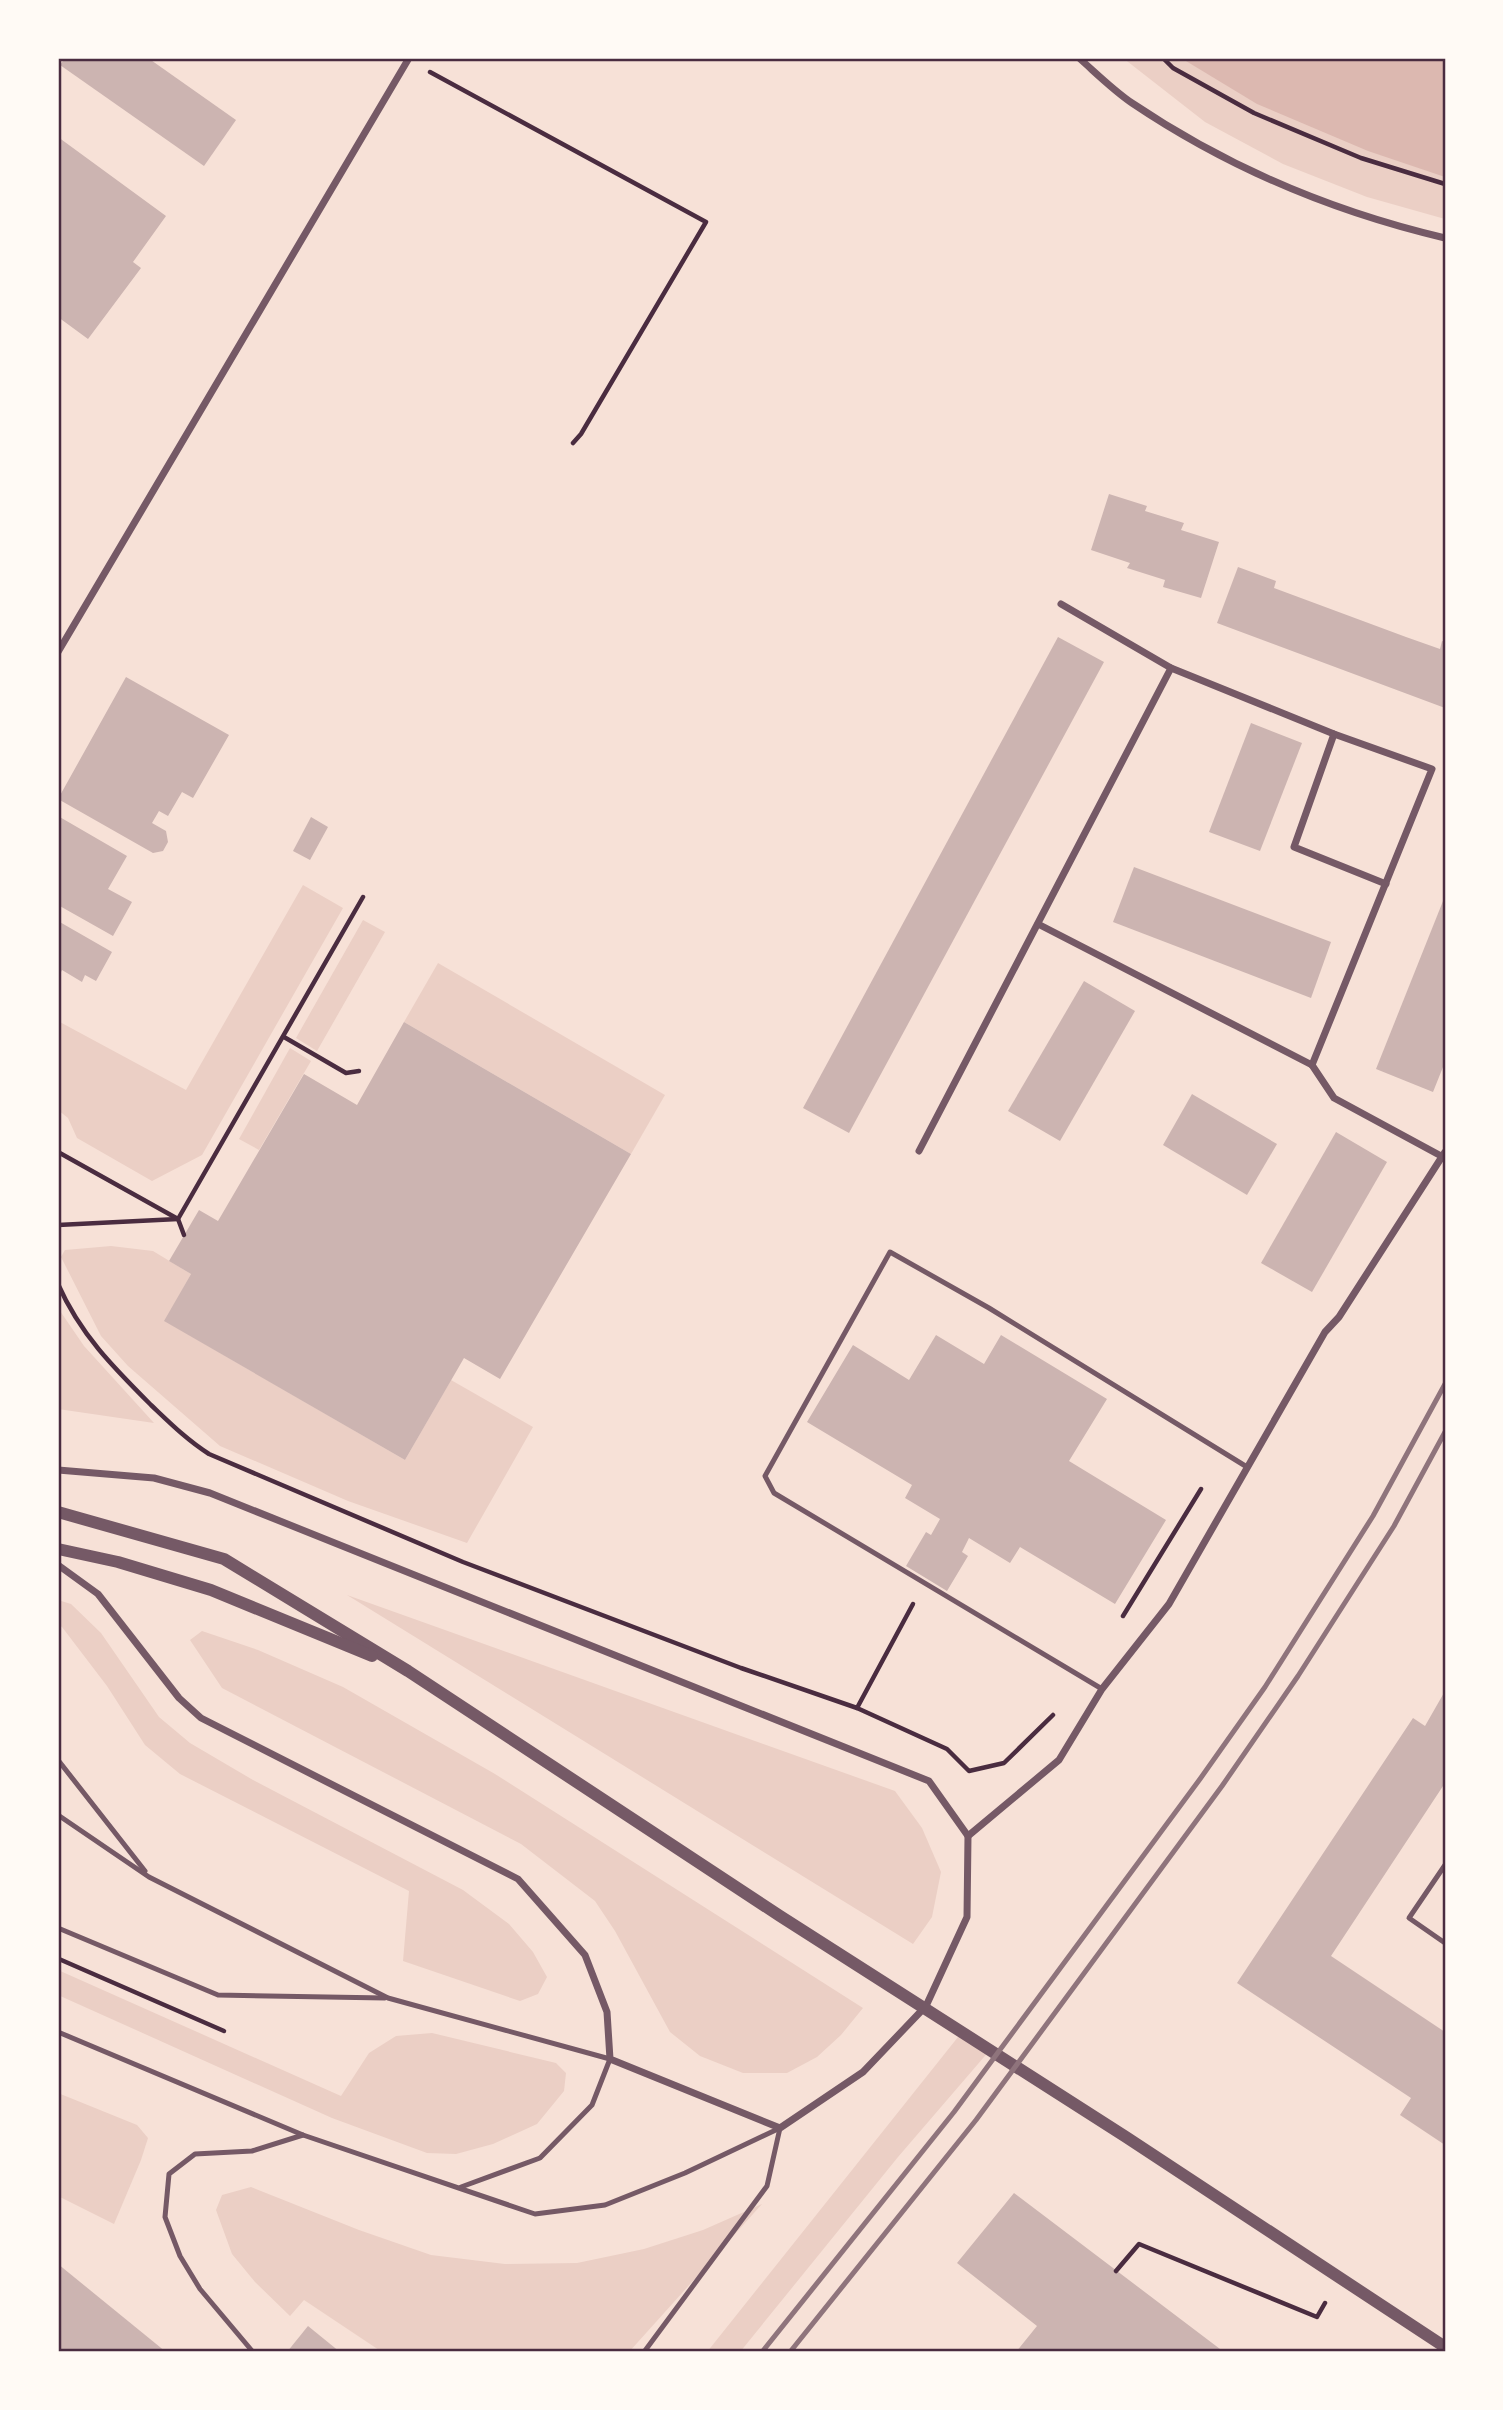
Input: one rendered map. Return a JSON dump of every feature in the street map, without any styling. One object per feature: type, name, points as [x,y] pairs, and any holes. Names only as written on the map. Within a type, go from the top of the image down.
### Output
[{"type":"street","points":[[1079,58],[1130,102],[1216,154],[1308,196],[1445,238]]},
{"type":"street","points":[[58,652],[408,59]]},
{"type":"street","points":[[1061,604],[1171,668],[1334,734],[1432,769],[1312,1065]]},
{"type":"street","points":[[919,1151],[1171,668]]},
{"type":"street","points":[[1334,734],[1294,847],[1386,884]]},
{"type":"street","points":[[968,1836],[1059,1760],[1102,1689],[1169,1604],[1325,1332],[1339,1317],[1444,1155],[1334,1098],[1312,1065],[1038,924]]},
{"type":"street","points":[[58,1470],[154,1478],[210,1493],[929,1781],[968,1836],[967,1917],[926,2006],[863,2072],[780,2127],[610,2059],[607,2012],[585,1955],[517,1879],[201,1718],[179,1698],[98,1594],[58,1566]]},
{"type":"street","points":[[58,1512],[224,1559],[408,1671],[1445,2347]]},
{"type":"street","points":[[58,1549],[118,1562],[211,1590],[408,1671]]},
{"type":"lane","points":[[1102,1689],[774,1493],[765,1476],[890,1252],[989,1308],[1247,1467]]},
{"type":"lane","points":[[58,1760],[149,1877]]},
{"type":"lane","points":[[58,1815],[149,1877],[388,1998],[610,2059],[592,2105],[540,2158],[461,2187]]},
{"type":"lane","points":[[1445,1865],[1409,1918],[1445,1943]]},
{"type":"lane","points":[[58,1928],[218,1995],[388,1998]]},
{"type":"lane","points":[[58,2032],[303,2135],[535,2214],[605,2205],[685,2173],[780,2127]]},
{"type":"lane","points":[[645,2352],[767,2186],[780,2127]]},
{"type":"lane","points":[[253,2352],[200,2289],[180,2256],[164,2217],[169,2174],[195,2154],[252,2151],[303,2135]]},
{"type":"path","points":[[1163,58],[1173,68],[1254,114],[1361,158],[1445,184]]},
{"type":"path","points":[[408,59],[706,222],[581,434],[573,443]]},
{"type":"path","points":[[178,1219],[363,897]]},
{"type":"path","points":[[284,1037],[346,1073],[359,1071]]},
{"type":"path","points":[[58,1152],[178,1219],[184,1235]]},
{"type":"path","points":[[58,1224],[178,1219]]},
{"type":"path","points":[[58,1284],[70,1311],[106,1361],[189,1442],[209,1454],[463,1562],[741,1668],[857,1708],[947,1749],[969,1771],[1004,1763],[1052,1716],[1080,1677]]},
{"type":"path","points":[[1121,1619],[1224,1452]]},
{"type":"path","points":[[857,1708],[925,1583]]},
{"type":"path","points":[[58,1959],[224,2031]]},
{"type":"path","points":[[1116,2271],[1139,2244],[1317,2317],[1340,2278]]},
{"type":"shaded area","points":[[1123,58],[1445,58],[1445,219],[1367,197],[1283,164],[1205,122]]},
{"type":"shaded area","points":[[1181,58],[1445,58],[1445,177],[1368,151],[1257,104]]},
{"type":"shaded area","points":[[303,885],[343,908],[202,1155],[152,1181],[77,1138],[68,1118],[58,1110],[58,1021],[186,1090]]},
{"type":"shaded area","points":[[363,920],[385,932],[317,1051],[296,1038]]},
{"type":"shaded area","points":[[438,963],[665,1095],[631,1154],[404,1022]]},
{"type":"shaded area","points":[[290,1048],[311,1061],[259,1150],[239,1139]]},
{"type":"shaded area","points":[[111,1246],[153,1251],[191,1274],[165,1321],[405,1460],[451,1380],[533,1427],[467,1543],[348,1501],[220,1446],[128,1366],[101,1336],[61,1257],[65,1250]]},
{"type":"shaded area","points":[[58,1308],[84,1346],[154,1423],[58,1409]]},
{"type":"shaded area","points":[[347,1595],[895,1791],[922,1828],[941,1872],[932,1917],[913,1944]]},
{"type":"shaded area","points":[[58,1600],[71,1604],[101,1633],[159,1717],[190,1743],[253,1780],[463,1890],[509,1924],[533,1952],[547,1977],[538,1994],[520,2001],[403,1961],[409,1891],[180,1774],[145,1745],[107,1686],[58,1625]]},
{"type":"shaded area","points":[[202,1631],[258,1650],[343,1687],[495,1774],[863,2008],[841,2035],[817,2057],[787,2073],[743,2073],[700,2056],[670,2032],[615,1931],[595,1901],[521,1844],[222,1688],[190,1640]]},
{"type":"shaded area","points":[[58,1970],[341,2096],[369,2053],[396,2036],[432,2033],[556,2063],[566,2073],[564,2091],[537,2124],[493,2144],[456,2154],[427,2153],[332,2118],[58,1995]]},
{"type":"shaded area","points":[[962,2032],[990,2050],[898,2157],[740,2352],[707,2352]]},
{"type":"shaded area","points":[[58,2093],[137,2125],[148,2138],[114,2224],[58,2196]]},
{"type":"shaded area","points":[[251,2187],[431,2255],[505,2264],[577,2263],[644,2249],[703,2230],[762,2204],[629,2352],[382,2352],[304,2300],[290,2316],[255,2282],[232,2254],[216,2210],[222,2195]]},
{"type":"building","points":[[65,58],[148,58],[236,120],[204,166],[60,65]]},
{"type":"building","points":[[58,137],[166,216],[133,262],[141,268],[88,339],[58,317]]},
{"type":"building","points":[[1109,494],[1147,506],[1145,511],[1184,523],[1181,530],[1219,542],[1201,598],[1163,587],[1165,580],[1127,568],[1130,563],[1091,550]]},
{"type":"building","points":[[1238,567],[1276,581],[1274,588],[1406,637],[1440,649],[1442,641],[1445,642],[1445,708],[1217,623]]},
{"type":"building","points":[[1058,637],[1104,662],[849,1133],[803,1108]]},
{"type":"building","points":[[126,677],[229,735],[193,798],[182,792],[168,816],[159,811],[152,823],[166,831],[168,842],[163,851],[153,853],[58,799]]},
{"type":"building","points":[[1251,723],[1302,743],[1260,851],[1209,832]]},
{"type":"building","points":[[58,816],[127,856],[108,889],[132,902],[113,936],[58,905]]},
{"type":"building","points":[[311,817],[328,827],[310,860],[293,851]]},
{"type":"building","points":[[1134,867],[1331,942],[1311,998],[1113,922]]},
{"type":"building","points":[[1445,896],[1445,1062],[1433,1092],[1376,1069]]},
{"type":"building","points":[[58,921],[112,952],[96,981],[85,975],[82,982],[62,970],[58,978]]},
{"type":"building","points":[[1084,981],[1135,1011],[1060,1141],[1008,1111]]},
{"type":"building","points":[[404,1022],[631,1154],[500,1379],[464,1358],[405,1460],[164,1321],[191,1274],[169,1261],[199,1210],[218,1221],[304,1074],[357,1105]]},
{"type":"building","points":[[1192,1094],[1277,1144],[1247,1195],[1163,1145]]},
{"type":"building","points":[[1336,1132],[1387,1162],[1312,1292],[1261,1263]]},
{"type":"building","points":[[936,1335],[984,1364],[1001,1335],[1107,1399],[1069,1461],[1166,1520],[1115,1604],[1020,1547],[1010,1563],[969,1538],[962,1552],[968,1556],[947,1591],[906,1566],[926,1532],[931,1535],[940,1519],[905,1498],[912,1485],[807,1422],[853,1345],[909,1380]]},
{"type":"building","points":[[1445,1691],[1445,1783],[1331,1956],[1445,2032],[1445,2145],[1400,2115],[1411,2098],[1237,1983],[1413,1718],[1425,1726]]},
{"type":"building","points":[[1014,2193],[1224,2352],[1016,2352],[1037,2326],[957,2263]]},
{"type":"building","points":[[58,2264],[166,2352],[58,2352]]},
{"type":"building","points":[[308,2326],[340,2352],[287,2352]]},
{"type":"railway","points":[[762,2352],[954,2112],[1265,1687],[1373,1516],[1445,1384]]},
{"type":"railway","points":[[790,2352],[976,2120],[1222,1786],[1298,1676],[1394,1526],[1445,1432]]}]
